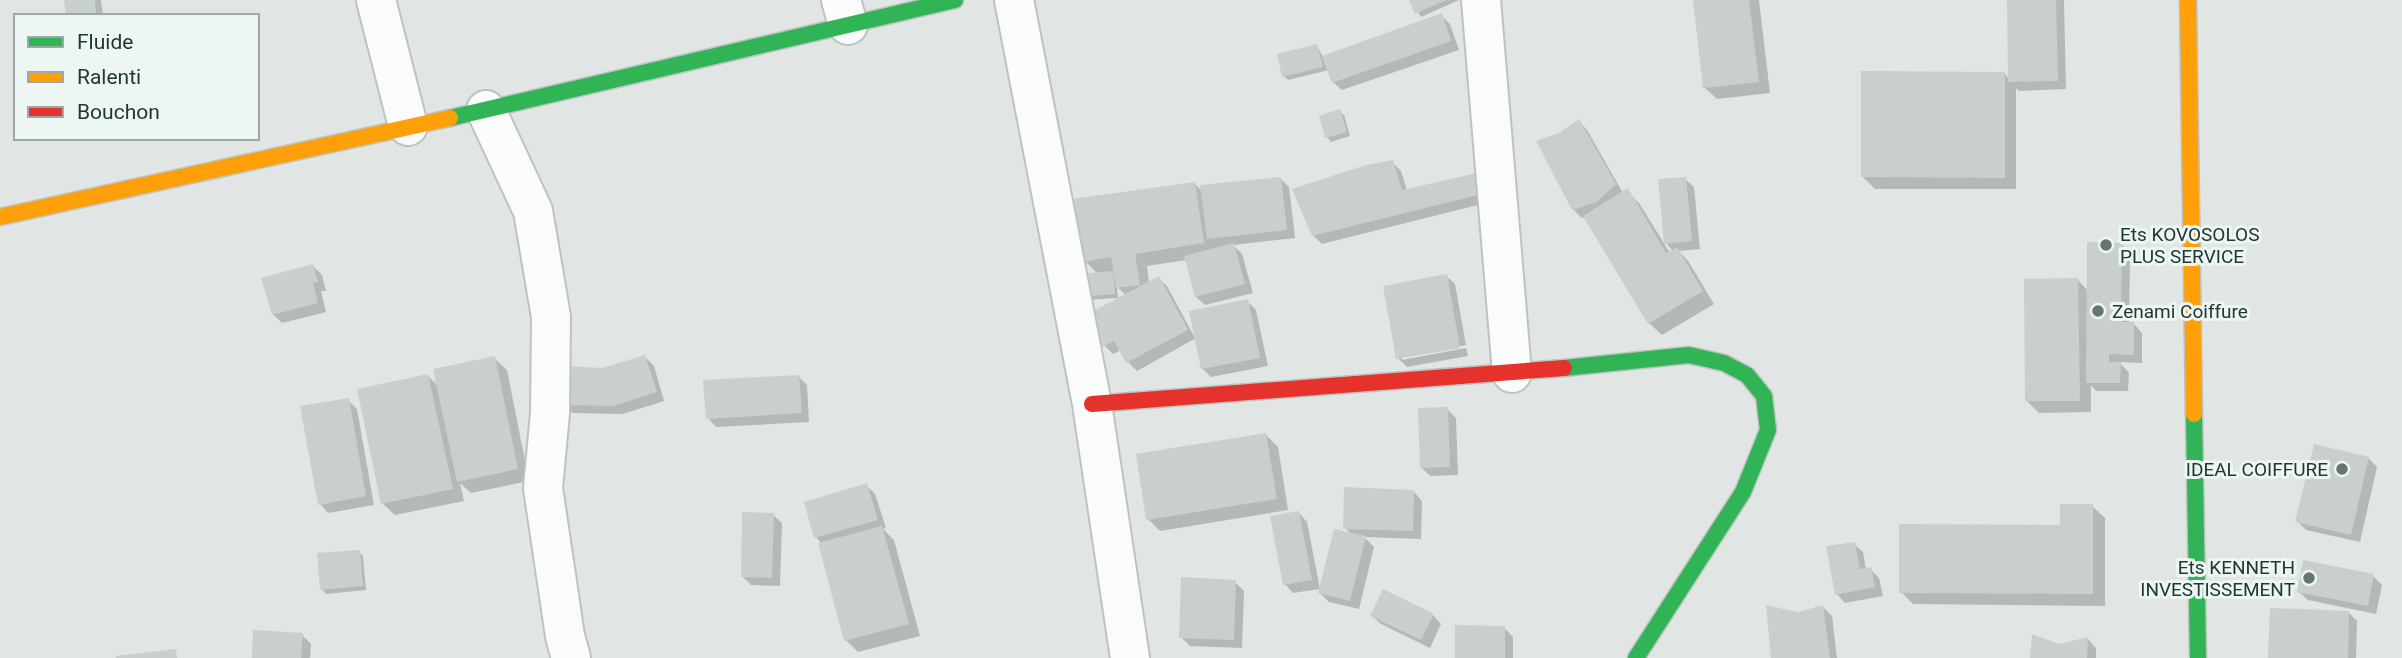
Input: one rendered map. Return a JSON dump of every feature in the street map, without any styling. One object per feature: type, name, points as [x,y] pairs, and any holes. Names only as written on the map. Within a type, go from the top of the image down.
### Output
[{"type":"main road","points":[[0,216],[486,110],[844,13],[955,0]]},
{"type":"main road","points":[[2188,0],[2198,658]]},
{"type":"main road","points":[[1092,404],[1512,373],[1689,355],[1724,363],[1747,375],[1764,396],[1768,430],[1743,492],[1636,658]]},
{"type":"street","points":[[376,0],[408,126]]},
{"type":"street","points":[[1014,0],[1092,404],[1130,658]]},
{"type":"street","points":[[1481,0],[1512,373]]},
{"type":"street","points":[[486,110],[533,211],[551,317],[550,413],[543,488],[565,636],[571,658]]},
{"type":"building","points":[[64,0],[95,0],[96,14],[66,14]]},
{"type":"building","points":[[1409,0],[1446,0],[1415,14]]},
{"type":"building","points":[[1693,0],[1749,0],[1759,82],[1703,88]]},
{"type":"building","points":[[2007,0],[2056,0],[2058,81],[2008,82]]},
{"type":"building","points":[[1442,13],[1451,41],[1332,83],[1322,56]]},
{"type":"building","points":[[1317,44],[1323,67],[1282,77],[1277,54]]},
{"type":"building","points":[[1861,71],[2005,72],[2005,178],[1861,177]]},
{"type":"building","points":[[1340,109],[1347,132],[1325,138],[1319,116]]},
{"type":"building","points":[[1579,119],[1616,184],[1597,202],[1572,210],[1536,141],[1559,133]]},
{"type":"building","points":[[1393,160],[1402,190],[1477,173],[1482,194],[1312,236],[1292,189],[1366,165]]},
{"type":"building","points":[[1281,177],[1287,230],[1207,239],[1200,185]]},
{"type":"building","points":[[1686,177],[1692,241],[1664,244],[1658,179]]},
{"type":"building","points":[[1195,182],[1204,243],[1135,254],[1140,285],[1116,288],[1111,257],[1084,262],[1065,200]]},
{"type":"building","points":[[1628,188],[1666,253],[1677,247],[1703,291],[1648,324],[1583,216]]},
{"type":"building","points":[[2087,242],[2122,243],[2121,322],[2134,322],[2134,355],[2109,354],[2109,362],[2121,362],[2120,383],[2086,383]]},
{"type":"building","points":[[1234,243],[1245,284],[1195,297],[1184,256]]},
{"type":"building","points":[[313,264],[318,282],[313,283],[318,303],[272,315],[261,278]]},
{"type":"building","points":[[1113,271],[1115,294],[1078,297],[1077,274]]},
{"type":"building","points":[[1447,274],[1460,348],[1396,359],[1383,286]]},
{"type":"building","points":[[1159,276],[1188,330],[1126,363],[1114,341],[1103,347],[1086,315]]},
{"type":"building","points":[[2078,278],[2080,401],[2025,401],[2024,279]]},
{"type":"building","points":[[1248,299],[1260,358],[1201,369],[1189,311]]},
{"type":"building","points":[[645,355],[657,392],[613,406],[562,405],[564,366],[602,368]]},
{"type":"building","points":[[495,356],[518,469],[457,482],[433,369]]},
{"type":"building","points":[[428,374],[453,489],[381,504],[357,389]]},
{"type":"building","points":[[799,375],[802,413],[706,419],[703,380]]},
{"type":"building","points":[[349,398],[366,496],[318,505],[300,406]]},
{"type":"building","points":[[1448,407],[1450,467],[1420,468],[1418,408]]},
{"type":"building","points":[[1266,433],[1277,499],[1146,520],[1136,454]]},
{"type":"building","points":[[2314,444],[2369,457],[2351,535],[2295,522]]},
{"type":"building","points":[[867,483],[878,520],[814,538],[804,502]]},
{"type":"building","points":[[1344,487],[1414,490],[1413,531],[1343,529]]},
{"type":"building","points":[[2060,504],[2093,504],[2093,594],[1899,593],[1899,524],[2060,525]]},
{"type":"building","points":[[1299,511],[1312,580],[1283,585],[1270,516]]},
{"type":"building","points":[[742,512],[774,513],[772,578],[741,577]]},
{"type":"building","points":[[882,526],[909,624],[844,641],[818,543]]},
{"type":"building","points":[[1334,529],[1366,536],[1350,601],[1318,593]]},
{"type":"building","points":[[1855,542],[1860,569],[1871,567],[1875,587],[1835,595],[1826,546]]},
{"type":"building","points":[[360,550],[363,586],[320,590],[317,553]]},
{"type":"building","points":[[2303,560],[2374,574],[2368,606],[2297,592]]},
{"type":"building","points":[[1181,577],[1236,580],[1234,640],[1179,638]]},
{"type":"building","points":[[1383,589],[1434,614],[1421,640],[1370,616]]},
{"type":"building","points":[[1766,605],[1798,612],[1823,605],[1830,658],[1771,658]]},
{"type":"building","points":[[2270,608],[2349,611],[2348,658],[2268,658]]},
{"type":"building","points":[[1455,625],[1505,626],[1505,658],[1455,658]]},
{"type":"building","points":[[253,630],[303,633],[301,658],[252,658]]},
{"type":"building","points":[[2032,634],[2059,644],[2088,637],[2087,658],[2030,658]]},
{"type":"building","points":[[176,649],[177,658],[116,658],[116,656]]},
{"type":"traffic: fast","points":[[450,118],[955,0]]},
{"type":"traffic: fast","points":[[1564,368],[1689,355],[1724,363],[1747,375],[1764,396],[1768,430],[1743,492],[1636,658]]},
{"type":"traffic: fast","points":[[2194,414],[2198,658]]},
{"type":"traffic: slow","points":[[2188,0],[2194,414]]},
{"type":"traffic: slow","points":[[0,217],[450,118]]},
{"type":"traffic: jam","points":[[1092,404],[1564,368]]},
{"type":"place","name":"Ets KOVOSOLOS PLUS SERVICE","points":[[2106,245]]},
{"type":"place","name":"Zenami Coiffure","points":[[2098,311]]},
{"type":"place","name":"IDEAL COIFFURE","points":[[2342,469]]},
{"type":"place","name":"Ets KENNETH INVESTISSEMENT","points":[[2309,578]]}]
